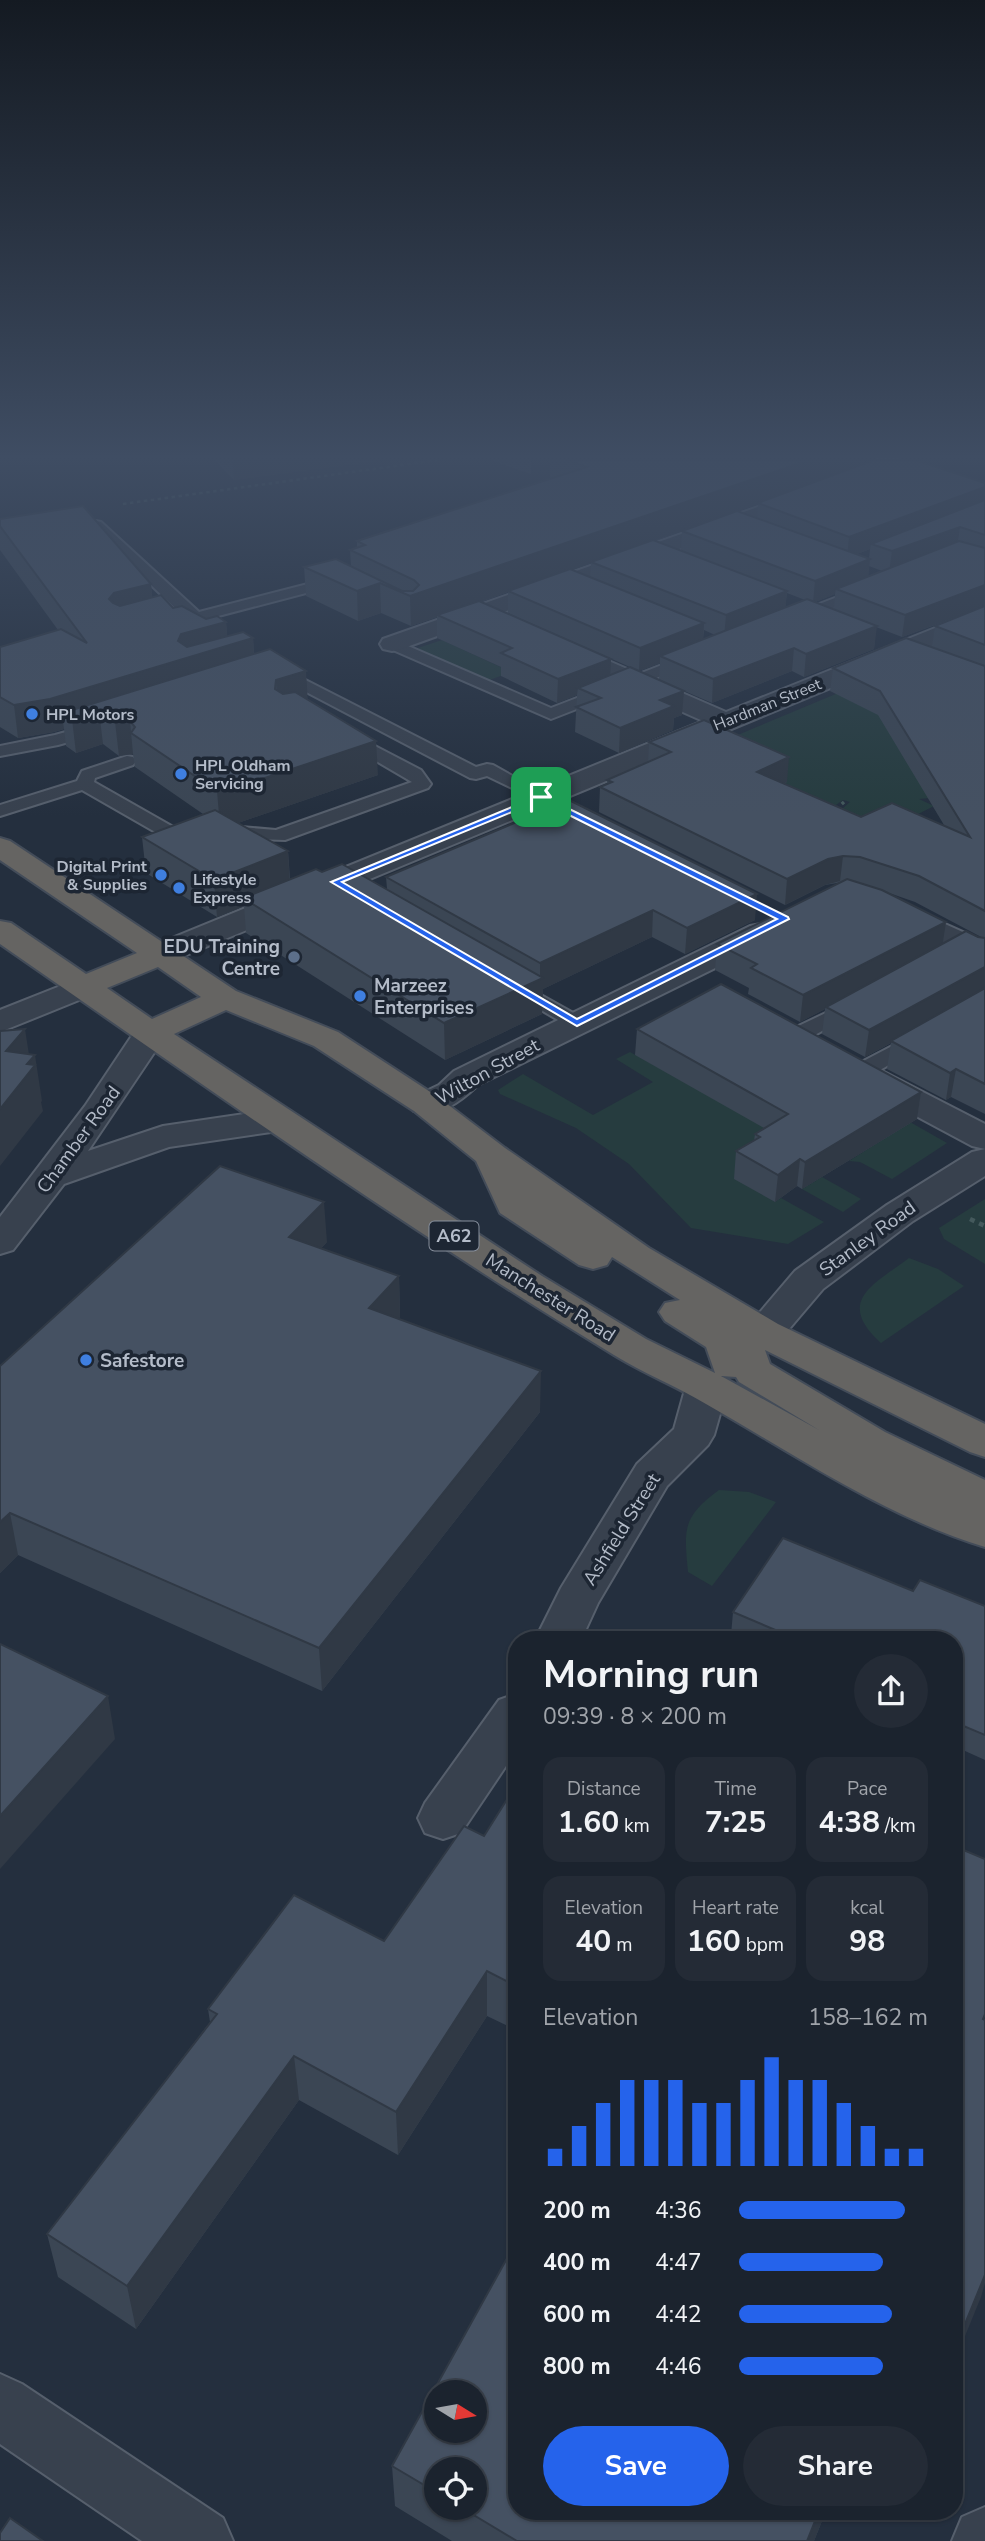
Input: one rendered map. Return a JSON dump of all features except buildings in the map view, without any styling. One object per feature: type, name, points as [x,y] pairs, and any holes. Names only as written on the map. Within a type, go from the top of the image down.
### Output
[{"type":"highway","points":[[0,847],[225,998],[326,1039],[426,1104],[492,1156],[513,1205],[724,1341],[737,1359],[753,1371],[870,1442],[985,1498]]},
{"type":"highway","name":"Manchester Road","points":[[0,930],[278,1120],[528,1285],[632,1348],[737,1359],[985,1442]]},
{"type":"highway","points":[[83,987],[161,954]]},
{"type":"highway","points":[[151,1032],[225,998]]},
{"type":"highway","name":"Manchester Road","points":[[737,1359],[895,1492],[985,1531]]},
{"type":"street","points":[[392,644],[575,579]]},
{"type":"street","points":[[773,598],[845,626]]},
{"type":"street","points":[[481,613],[517,629]]},
{"type":"street","name":"Hardman Street","points":[[161,954],[984,616]]},
{"type":"street","points":[[869,636],[932,660]]},
{"type":"street","points":[[540,639],[724,721]]},
{"type":"street","points":[[541,797],[572,813]]},
{"type":"street","points":[[871,898],[963,952]]},
{"type":"street","name":"Wilton Street","points":[[426,1104],[451,1092],[466,1078],[785,919],[757,906]]},
{"type":"street","points":[[679,973],[709,990]]},
{"type":"street","points":[[0,1022],[83,987]]},
{"type":"street","points":[[783,1030],[985,1138]]},
{"type":"street","name":"Chamber Road","points":[[0,1242],[120,1082],[151,1032]]},
{"type":"street","points":[[52,1175],[163,1137],[278,1120]]},
{"type":"street","name":"Stanley Road","points":[[737,1359],[815,1275],[900,1213],[985,1160]]},
{"type":"street","name":"Ashfield Street","points":[[562,1631],[577,1600],[652,1475],[693,1435],[737,1359]]},
{"type":"street","points":[[443,1818],[508,1725]]},
{"type":"street","points":[[0,2406],[201,2541]]},
{"type":"lane","points":[[149,579],[186,616],[223,636]]},
{"type":"lane","points":[[186,616],[340,580],[351,586]]},
{"type":"lane","points":[[566,582],[591,592]]},
{"type":"lane","points":[[783,623],[877,585]]},
{"type":"lane","points":[[392,644],[551,714],[710,651]]},
{"type":"lane","points":[[268,669],[476,774],[488,769],[541,797]]},
{"type":"lane","points":[[0,751],[58,740],[111,724]]},
{"type":"lane","points":[[0,811],[84,784],[178,838],[204,838],[229,832],[278,836],[422,784],[415,774],[330,727]]},
{"type":"lane","points":[[343,754],[365,746]]},
{"type":"lane","points":[[84,784],[88,775],[127,761]]},
{"type":"lane","points":[[415,774],[452,761]]},
{"type":"lane","points":[[335,882],[362,897]]},
{"type":"lane","points":[[499,978],[577,1023]]},
{"type":"lane","points":[[783,1030],[872,996]]},
{"type":"lane","points":[[860,1072],[936,1028]]},
{"type":"path","points":[[825,817],[844,802]]},
{"type":"green space","points":[[442,640],[511,672],[487,681],[415,649]]},
{"type":"green space","points":[[874,678],[891,722],[961,795],[919,799],[934,806],[879,834],[836,814],[850,802],[843,800],[795,834],[675,761]]},
{"type":"green space","points":[[630,1052],[838,1167],[828,1173],[778,1145],[735,1178],[775,1202],[781,1198],[824,1222],[788,1244],[691,1228],[629,1164],[576,1128],[500,1094],[498,1090],[523,1074],[593,1115],[653,1082],[616,1059]]},
{"type":"green space","points":[[910,1122],[947,1143],[892,1179],[860,1162],[849,1161]]},
{"type":"green space","points":[[822,1177],[861,1199],[843,1212],[802,1189]]},
{"type":"green space","points":[[985,1199],[985,1264],[944,1239],[939,1228]]},
{"type":"green space","points":[[909,1258],[938,1269],[964,1286],[881,1343],[861,1316],[860,1305],[872,1286]]},
{"type":"green space","points":[[719,1490],[749,1492],[776,1502],[712,1586],[688,1572],[686,1534],[698,1508]]},
{"type":"place","name":"HPL Motors","points":[[32,714]]},
{"type":"place","name":"HPL Oldham Servicing","points":[[181,774]]},
{"type":"place","name":"Digital Print & Supplies","points":[[161,875]]},
{"type":"place","name":"Lifestyle Express","points":[[179,888]]},
{"type":"place","name":"EDU Training Centre","points":[[294,957]]},
{"type":"place","name":"Marzeez Enterprises","points":[[360,996]]},
{"type":"place","name":"Safestore","points":[[86,1360]]},
{"type":"route","points":[[541,797],[560,807],[785,919],[577,1023],[335,882],[541,797]]}]
